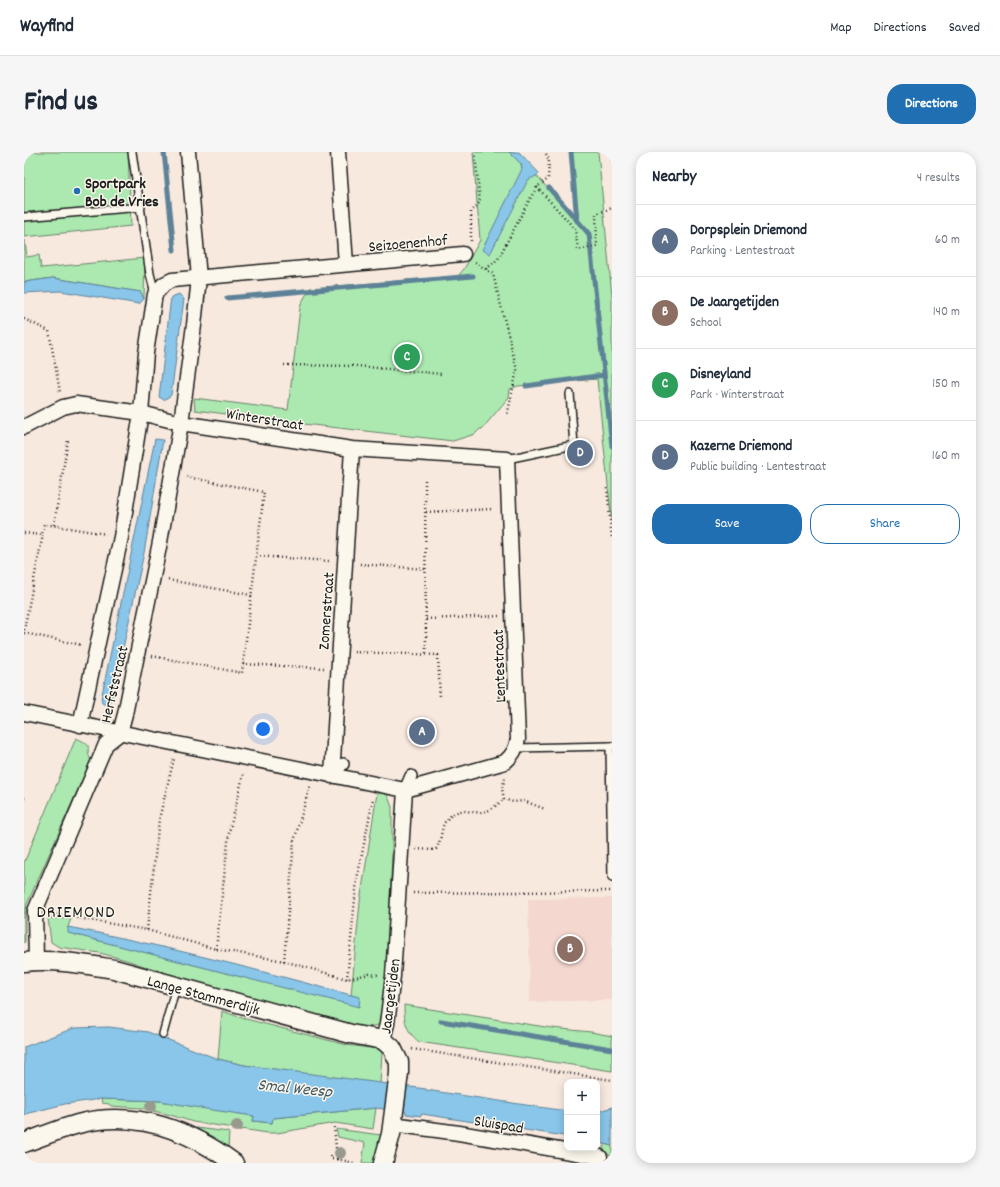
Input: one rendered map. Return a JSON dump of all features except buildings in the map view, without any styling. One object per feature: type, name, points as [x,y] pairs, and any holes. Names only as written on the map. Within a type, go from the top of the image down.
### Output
[{"type":"street","points":[[181,423],[199,278],[188,152]]},
{"type":"street","name":"Seizoenenhof","points":[[338,152],[346,264]]},
{"type":"street","name":"Seizoenenhof","points":[[155,294],[164,284],[172,280],[463,254]]},
{"type":"street","points":[[141,413],[146,354],[155,294]]},
{"type":"street","name":"Winterstraat","points":[[24,427],[63,407],[76,404],[141,413],[181,423],[352,449],[507,459]]},
{"type":"street","name":"Herfststraat","points":[[80,725],[121,537],[141,413]]},
{"type":"street","name":"Herfststraat","points":[[30,961],[35,911],[106,744],[120,733],[153,578],[181,423]]},
{"type":"street","name":"Zomerstraat","points":[[332,776],[338,714],[338,669],[352,449]]},
{"type":"street","name":"Lentestraat","points":[[507,459],[513,615],[510,694],[518,739],[511,747]]},
{"type":"street","points":[[24,713],[405,790],[505,762],[512,756],[511,747]]},
{"type":"street","points":[[332,776],[343,764]]},
{"type":"street","points":[[405,790],[411,776]]},
{"type":"street","name":"Jaargetijden","points":[[383,1163],[393,1119],[399,1073],[399,1062],[387,1044],[387,1024],[392,988],[405,790]]},
{"type":"street","name":"Lange Stammerdijk","points":[[30,961],[78,963],[114,969],[387,1044]]},
{"type":"street","name":"Sluispad","points":[[393,1119],[459,1133],[600,1157]]},
{"type":"street","points":[[24,1143],[83,1123],[107,1120],[132,1120],[157,1124],[180,1132],[219,1152],[234,1163]]},
{"type":"lane","points":[[132,152],[150,274],[155,294]]},
{"type":"lane","points":[[24,216],[141,207]]},
{"type":"lane","points":[[507,459],[574,444],[570,394]]},
{"type":"lane","points":[[511,747],[611,746],[612,877]]},
{"type":"lane","points":[[163,1034],[176,986]]},
{"type":"path","points":[[486,269],[498,259],[537,187],[548,179],[549,160],[544,152]]},
{"type":"path","points":[[611,152],[612,164]]},
{"type":"path","name":"Seizoenenhof","points":[[463,254],[471,242],[471,212],[480,202],[475,153]]},
{"type":"path","points":[[537,187],[576,229],[578,250],[597,246],[596,214],[612,208]]},
{"type":"path","points":[[463,254],[493,274],[517,370],[507,416]]},
{"type":"path","points":[[24,319],[49,330],[63,407]]},
{"type":"path","points":[[284,365],[357,366],[441,374]]},
{"type":"path","points":[[54,525],[68,440]]},
{"type":"path","points":[[138,654],[242,674],[264,492],[172,474]]},
{"type":"path","points":[[425,480],[426,655]]},
{"type":"path","points":[[607,488],[612,539]]},
{"type":"path","points":[[426,512],[508,508]]},
{"type":"path","points":[[98,648],[24,632],[44,524],[121,537]]},
{"type":"path","points":[[24,533],[42,535]]},
{"type":"path","points":[[153,578],[251,595]]},
{"type":"path","points":[[426,619],[513,615]]},
{"type":"path","points":[[340,651],[438,655],[440,697]]},
{"type":"path","points":[[243,664],[338,669]]},
{"type":"path","points":[[147,930],[159,819],[177,745]]},
{"type":"path","points":[[216,949],[228,833],[247,759]]},
{"type":"path","points":[[284,961],[294,841],[314,772]]},
{"type":"path","points":[[347,979],[357,878],[376,785]]},
{"type":"path","points":[[402,847],[431,850],[436,849],[442,836],[444,823],[454,814],[463,810],[483,812],[496,806],[504,799],[512,802],[524,801],[545,809]]},
{"type":"path","points":[[399,893],[612,891]]},
{"type":"path","points":[[35,911],[147,930],[216,949],[284,961],[347,979],[369,974]]},
{"type":"path","points":[[387,1044],[612,1080]]},
{"type":"path","points":[[334,1126],[337,1159]]},
{"type":"path","points":[[331,1156],[331,1159],[354,1163]]},
{"type":"shaded area","points":[[612,898],[612,1000],[530,1002],[528,899]]},
{"type":"green space","name":"Sportpark Bob de Vries","points":[[24,152],[128,152],[131,226],[24,237]]},
{"type":"green space","points":[[473,152],[515,152],[579,223],[572,152],[598,152],[612,296],[612,524],[597,379],[518,386],[510,389],[509,397],[482,429],[475,434],[453,441],[195,410],[194,398],[288,410],[300,308],[310,288],[458,276],[464,269],[480,240]]},
{"type":"green space","points":[[24,240],[27,257],[39,255],[41,268],[145,258],[144,299],[140,292],[53,278],[24,282]]},
{"type":"green space","points":[[76,738],[88,745],[88,752],[91,760],[27,904],[24,943],[24,863]]},
{"type":"green space","points":[[378,787],[387,794],[392,807],[392,852],[387,989],[385,1013],[379,1025],[362,1028],[215,990],[126,960],[100,953],[59,947],[51,942],[48,918],[71,919],[68,927],[69,933],[243,977],[360,998],[351,995],[360,902]]},
{"type":"green space","points":[[404,1005],[612,1036],[612,1071],[419,1042],[411,1034],[407,1026]]},
{"type":"green space","points":[[222,1011],[242,1018],[347,1045],[378,1049],[382,1053],[380,1084],[244,1065],[218,1059]]},
{"type":"green space","points":[[101,1099],[160,1101],[254,1116],[253,1121],[272,1123],[273,1118],[376,1108],[373,1129],[335,1123],[277,1133],[268,1133],[193,1122],[140,1108],[111,1106],[109,1104],[102,1103]]},
{"type":"green space","points":[[196,1128],[229,1132],[228,1149]]},
{"type":"green space","points":[[336,1129],[381,1135],[374,1163],[362,1163],[365,1143],[338,1137]]},
{"type":"green space","points":[[605,1144],[612,1146],[612,1156],[601,1152]]},
{"type":"water","points":[[509,152],[519,152],[539,173],[528,180],[490,254],[482,250],[522,169],[521,164]]},
{"type":"water","points":[[53,278],[141,292],[144,299],[139,304],[61,291],[24,293],[24,282]]},
{"type":"water","points":[[179,294],[184,299],[171,395],[164,400],[159,397],[171,297]]},
{"type":"water","points":[[155,439],[163,440],[144,553],[112,698],[110,703],[106,705],[102,703],[101,699]]},
{"type":"water","points":[[68,927],[175,950],[360,997],[359,1007],[68,933]]},
{"type":"water","name":"Smal Weesp","points":[[109,1027],[148,1032],[218,1059],[244,1065],[426,1089],[564,1111],[564,1136],[422,1114],[421,1116],[406,1114],[406,1112],[376,1108],[273,1118],[272,1123],[253,1121],[254,1116],[160,1101],[101,1099],[65,1104],[24,1115],[24,1047],[74,1028]]},
{"type":"water","points":[[612,1107],[612,1146],[600,1143],[600,1111]]},
{"type":"waterway","points":[[164,152],[174,250]]},
{"type":"waterway","points":[[571,152],[577,221]]},
{"type":"waterway","points":[[549,188],[589,234],[612,446]]},
{"type":"waterway","points":[[227,298],[473,276]]},
{"type":"waterway","points":[[526,386],[604,375]]},
{"type":"waterway","points":[[441,1021],[612,1049]]},
{"type":"place","name":"Sportpark Bob de Vries","points":[[77,191]]},
{"type":"place","name":"Disneyland","points":[[407,357]]},
{"type":"place","name":"Kazerne Driemond","points":[[580,453]]},
{"type":"place","name":"Dorpsplein Driemond","points":[[422,732]]},
{"type":"place","name":"De Jaargetijden","points":[[570,949]]},
{"type":"district","name":"DRIEMOND","points":[[76,911]]}]
